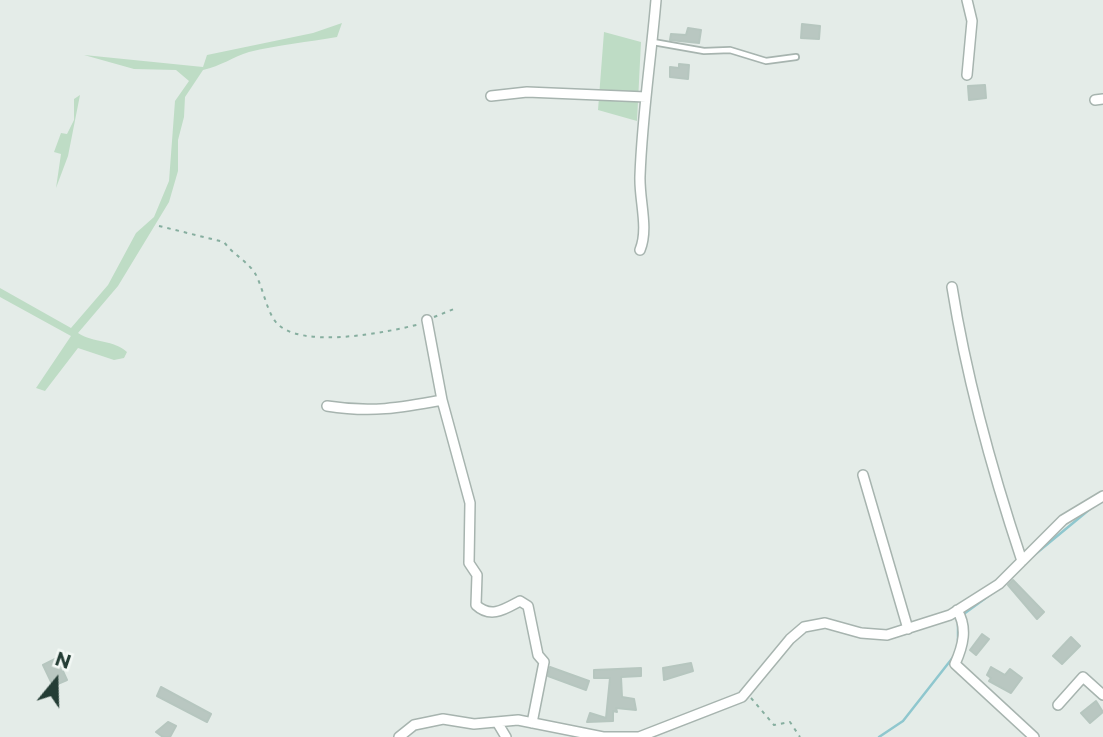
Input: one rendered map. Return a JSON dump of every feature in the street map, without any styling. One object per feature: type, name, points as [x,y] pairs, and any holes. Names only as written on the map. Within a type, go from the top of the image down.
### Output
[{"type":"street","points":[[640,250],[644,237],[640,186],[656,0]]},
{"type":"street","points":[[967,0],[972,21],[967,75]]},
{"type":"street","points":[[491,96],[527,92],[646,97]]},
{"type":"street","points":[[951,287],[963,357],[996,481],[1022,561]]},
{"type":"street","points":[[427,320],[442,400],[470,503],[469,563],[477,575],[476,605],[482,611],[497,613],[520,601],[528,606],[538,655],[544,662],[533,723]]},
{"type":"street","points":[[327,406],[359,411],[392,411],[442,400]]},
{"type":"street","points":[[863,475],[908,629]]},
{"type":"street","points":[[399,737],[414,725],[443,719],[474,724],[533,723],[603,737],[639,737],[742,697],[804,626],[825,622],[861,633],[887,635],[957,610],[999,584],[1063,520],[1103,496]]},
{"type":"street","points":[[957,610],[962,619],[964,645],[955,664],[1034,737]]},
{"type":"street","points":[[1058,705],[1083,677],[1103,695]]},
{"type":"street","points":[[497,722],[506,737]]},
{"type":"lane","points":[[652,41],[704,51],[730,50],[766,61],[796,57]]},
{"type":"path","points":[[159,226],[224,242],[234,256],[253,269],[273,319],[289,331],[326,336],[374,335],[427,320],[454,309]]},
{"type":"path","points":[[746,692],[774,725],[790,722],[800,737]]},
{"type":"green space","points":[[342,23],[337,37],[249,52],[203,70],[185,97],[184,117],[178,140],[178,171],[169,202],[118,286],[78,333],[122,348],[127,352],[124,358],[114,360],[78,348],[45,391],[36,388],[71,336],[0,297],[0,288],[71,328],[108,285],[136,233],[154,217],[169,181],[175,101],[189,81],[176,70],[134,69],[84,55],[203,67],[207,55],[313,33]]},
{"type":"green space","points":[[604,32],[641,42],[637,121],[598,110]]},
{"type":"green space","points":[[80,95],[68,156],[56,188],[61,154],[54,152],[61,133],[67,134],[74,120],[74,99]]},
{"type":"building","points":[[802,24],[820,26],[819,39],[801,38]]},
{"type":"building","points":[[688,28],[701,30],[699,43],[670,40],[671,34],[686,35]]},
{"type":"building","points":[[679,64],[689,65],[688,79],[670,77],[670,67],[679,68]]},
{"type":"building","points":[[985,85],[986,98],[969,100],[968,86]]},
{"type":"building","points":[[1013,580],[1044,612],[1037,619],[1008,585]]},
{"type":"building","points":[[982,634],[989,639],[976,655],[970,650]]},
{"type":"building","points":[[1071,637],[1080,646],[1062,664],[1053,656]]},
{"type":"building","points":[[57,658],[67,680],[53,686],[43,665]]},
{"type":"building","points":[[691,663],[693,671],[664,680],[663,668]]},
{"type":"building","points":[[550,667],[589,681],[586,690],[548,676]]},
{"type":"building","points":[[991,667],[1005,675],[1010,669],[1022,678],[1011,693],[989,681],[991,678],[987,675]]},
{"type":"building","points":[[641,668],[641,676],[621,677],[622,697],[634,699],[636,710],[616,708],[617,712],[613,711],[613,721],[587,722],[590,713],[606,718],[610,678],[594,678],[594,670]]},
{"type":"building","points":[[161,687],[211,714],[207,722],[157,696]]},
{"type":"building","points":[[1096,701],[1103,712],[1090,723],[1081,713]]},
{"type":"building","points":[[168,722],[176,726],[170,737],[163,737],[156,732]]},
{"type":"waterway","points":[[1033,556],[1090,509]]},
{"type":"waterway","points":[[961,616],[998,589]]},
{"type":"waterway","points":[[958,622],[958,640]]},
{"type":"waterway","points":[[879,737],[903,721],[954,656]]}]
